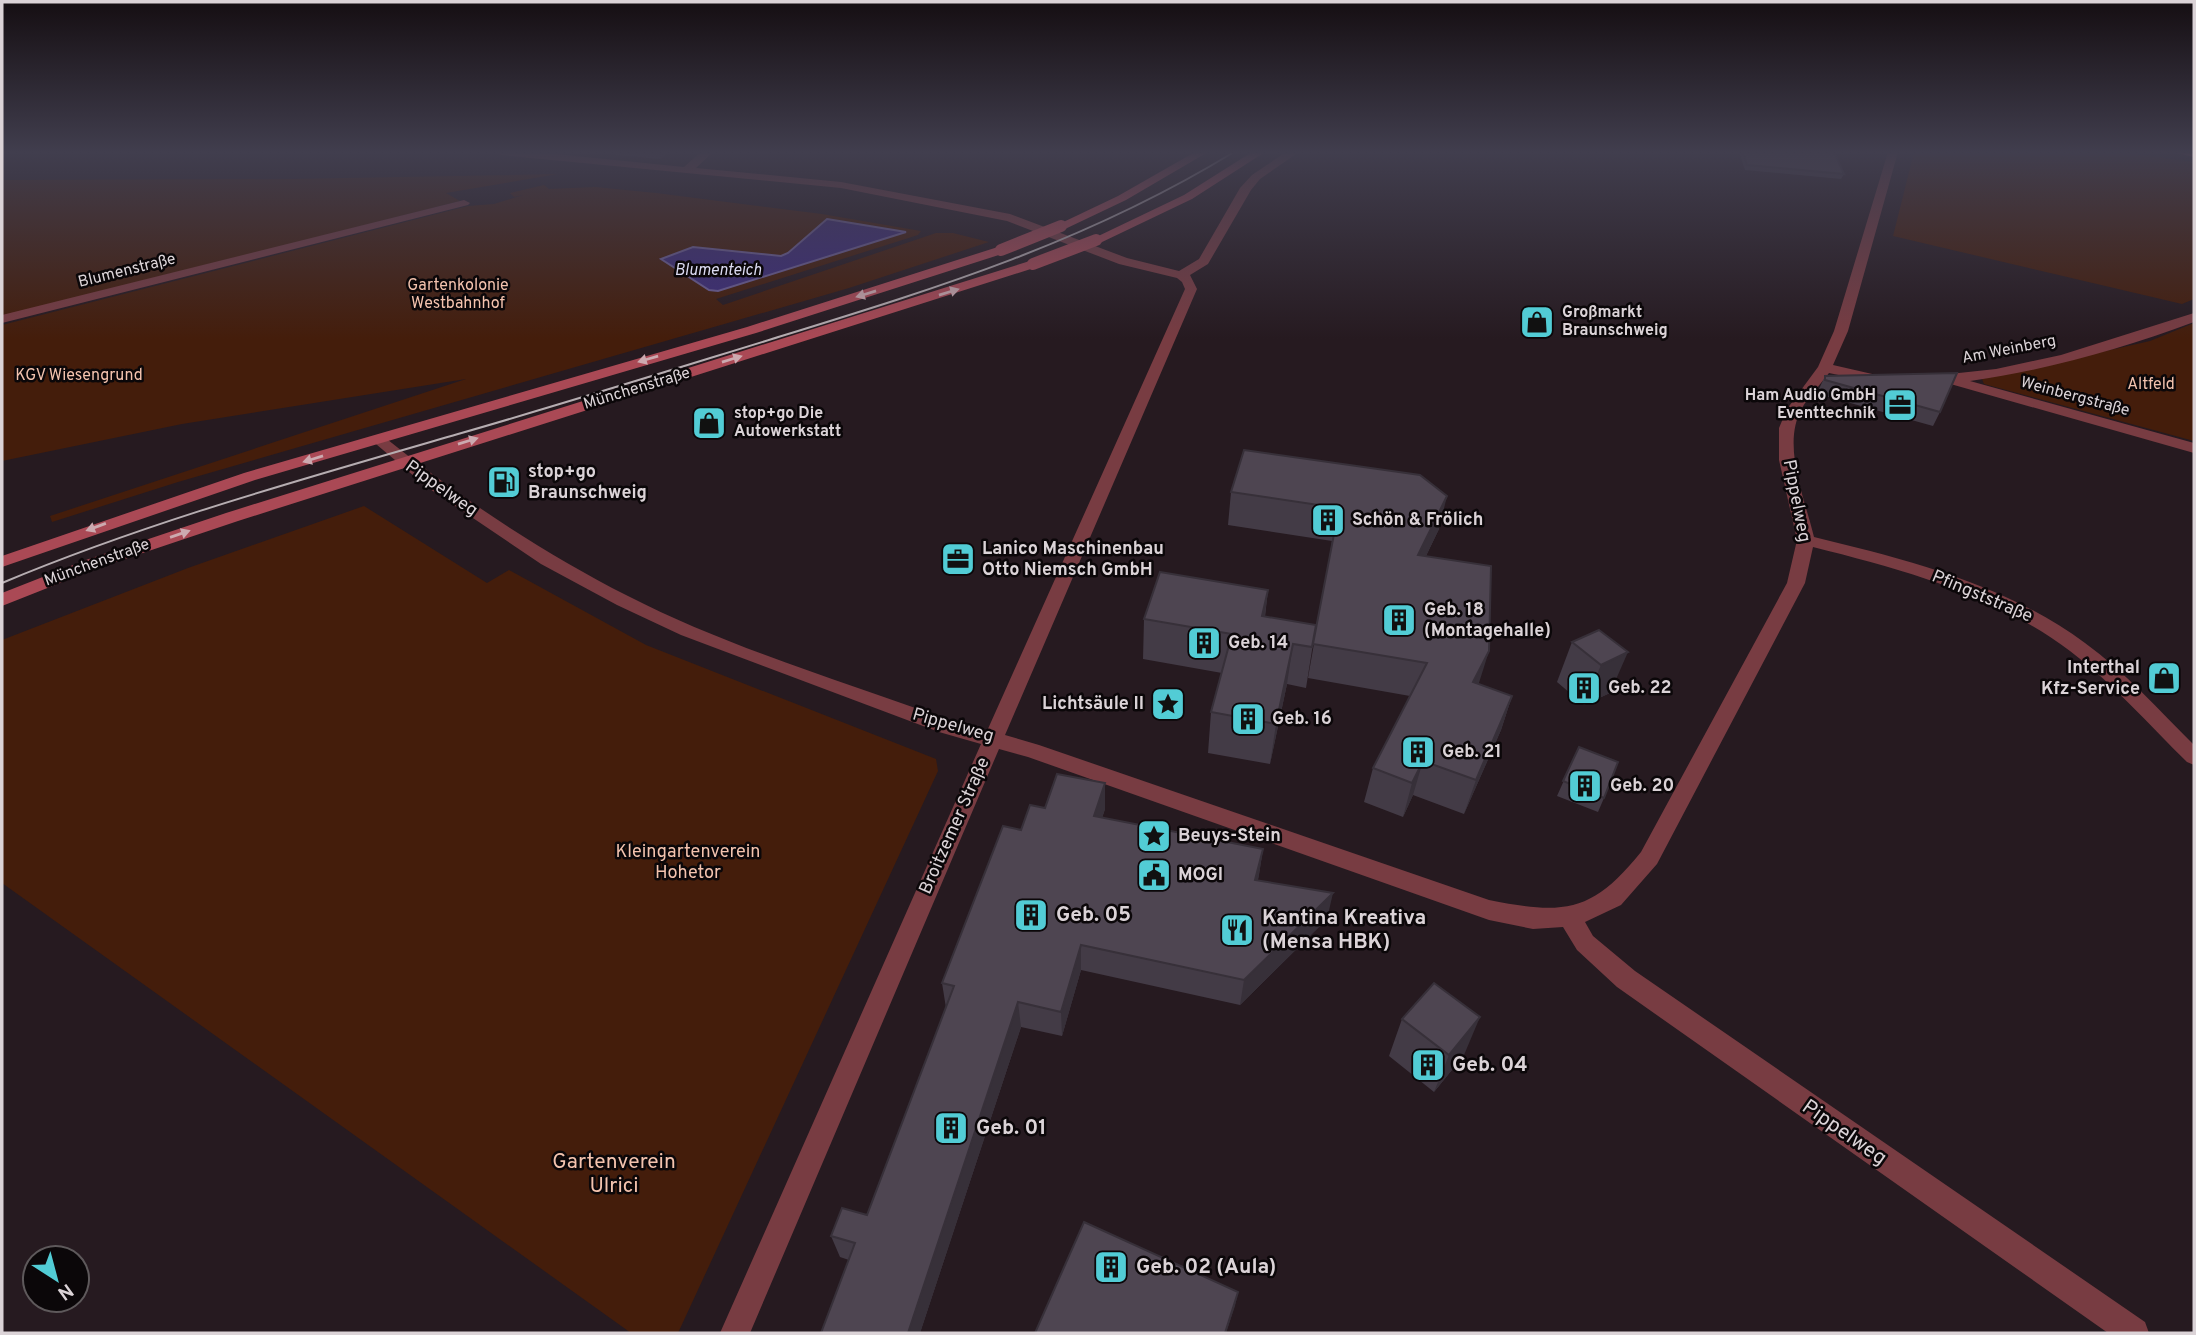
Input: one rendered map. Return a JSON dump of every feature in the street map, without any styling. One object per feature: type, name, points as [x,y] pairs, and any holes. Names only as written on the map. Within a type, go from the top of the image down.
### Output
[{"type":"main road","name":"Münchenstraße","points":[[2,562],[169,502],[834,304],[1001,250],[1086,214]]},
{"type":"main road","name":"Münchenstraße","points":[[2,600],[124,553],[403,462],[1034,264],[1096,240],[1151,214]]},
{"type":"street","name":"Blumenstraße","points":[[2,319],[419,214]]},
{"type":"street","points":[[990,214],[1032,225],[1123,261],[1185,277],[1204,261],[1232,214]]},
{"type":"street","name":"Pippelweg","points":[[378,439],[403,462],[462,504],[547,559],[656,617],[759,659],[946,727],[994,738],[1489,909],[1533,919],[1569,917],[1596,908],[1613,898],[1649,858],[1796,583],[1806,540],[1787,460],[1787,428],[1794,409],[1825,369],[1842,331],[1875,214]]},
{"type":"street","name":"Broitzemer Straße","points":[[735,1333],[972,783],[1191,289],[1185,277]]},
{"type":"street","name":"Am Weinberg","points":[[1825,369],[1870,379],[1947,379],[2067,357],[2140,338],[2194,317]]},
{"type":"street","name":"Weinbergstraße","points":[[1947,379],[2194,448]]},
{"type":"street","name":"Pfingststraße","points":[[1806,540],[1860,552],[1926,572],[2031,616],[2098,663],[2194,757]]},
{"type":"street","name":"Pippelweg","points":[[1569,917],[1585,943],[1626,979],[2134,1333]]},
{"type":"green space","points":[[2,214],[407,214],[2,317]]},
{"type":"green space","points":[[435,214],[824,214],[921,231],[918,235],[716,299],[723,305],[936,233],[953,233],[989,242],[849,288],[178,482],[52,522],[50,516],[466,379],[182,424],[2,461],[2,325]],"holes":[[[827,219],[905,232],[718,291],[709,290],[661,258],[781,256]]]},
{"type":"green space","points":[[1898,214],[2194,214],[2194,299],[2182,304],[1893,236]]},
{"type":"green space","name":"Altfeld","points":[[2194,323],[2194,441],[1984,384],[1982,379],[2150,341]]},
{"type":"green space","points":[[364,506],[487,583],[509,570],[646,645],[936,759],[938,771],[678,1333],[631,1333],[2,883],[2,640],[188,568]]},
{"type":"water","name":"Blumenteich","points":[[827,219],[906,232],[718,291],[709,290],[661,259],[693,247],[781,256]]},
{"type":"building","points":[[1957,373],[1940,412],[1825,380],[1825,376]]},
{"type":"building","points":[[1244,450],[1420,475],[1447,496],[1418,555],[1491,566],[1489,651],[1473,682],[1512,696],[1476,780],[1423,761],[1412,783],[1373,768],[1427,663],[1313,644],[1339,508],[1231,492]]},
{"type":"building","points":[[1160,572],[1268,590],[1262,616],[1316,625],[1312,647],[1293,644],[1276,724],[1211,712],[1232,634],[1144,619]]},
{"type":"building","points":[[1599,630],[1628,652],[1601,665],[1572,642]]},
{"type":"building","points":[[1579,747],[1618,762],[1604,798],[1563,781]]},
{"type":"building","points":[[1057,774],[1105,783],[1094,816],[1263,849],[1255,880],[1333,893],[1244,980],[1081,945],[1061,1012],[1018,1002],[908,1333],[821,1333],[855,1243],[831,1236],[842,1208],[867,1215],[954,986],[942,983],[1003,826],[1021,830],[1030,805],[1045,808]]},
{"type":"building","points":[[1434,983],[1480,1017],[1449,1055],[1402,1019]]},
{"type":"building","name":"Geb. 02 (Aula)","points":[[1084,1222],[1238,1292],[1225,1333],[1035,1333]]},
{"type":"tram line","points":[[2,583],[171,520],[615,387],[951,281],[1066,238],[1117,214]]},
{"type":"place","name":"Großmarkt Braunschweig","points":[[1537,322]]},
{"type":"place","name":"Ham Audio GmbH Eventtechnik","points":[[1900,405]]},
{"type":"place","name":"stop+go Die Autowerkstatt","points":[[709,423]]},
{"type":"place","name":"stop+go Braunschweig","points":[[504,482]]},
{"type":"place","name":"Schön & Frölich","points":[[1328,520]]},
{"type":"place","name":"Lanico Maschinenbau Otto Niemsch GmbH","points":[[958,559]]},
{"type":"place","name":"Geb. 18 (Montagehalle)","points":[[1399,620]]},
{"type":"place","name":"Geb. 14","points":[[1204,643]]},
{"type":"place","name":"Interthal Kfz-Service","points":[[2164,678]]},
{"type":"place","name":"Geb. 22","points":[[1584,688]]},
{"type":"place","name":"Lichtsäule II","points":[[1168,704]]},
{"type":"place","name":"Geb. 16","points":[[1248,719]]},
{"type":"place","name":"Geb. 21","points":[[1418,752]]},
{"type":"place","name":"Geb. 20","points":[[1585,786]]},
{"type":"place","name":"Beuys-Stein","points":[[1154,836]]},
{"type":"place","name":"MOGI","points":[[1154,875]]},
{"type":"place","name":"Geb. 05","points":[[1031,915]]},
{"type":"place","name":"Kantina Kreativa (Mensa HBK)","points":[[1237,930]]},
{"type":"place","name":"Geb. 04","points":[[1428,1065]]},
{"type":"place","name":"Geb. 01","points":[[951,1128]]},
{"type":"place","name":"Geb. 02 (Aula)","points":[[1111,1267]]},
{"type":"park label","name":"Gartenkolonie Westbahnhof","points":[[458,295]]},
{"type":"park label","name":"KGV Wiesengrund","points":[[79,376]]},
{"type":"park label","name":"Kleingartenverein Hohetor","points":[[688,862]]},
{"type":"park label","name":"Gartenverein Ulrici","points":[[614,1174]]}]
